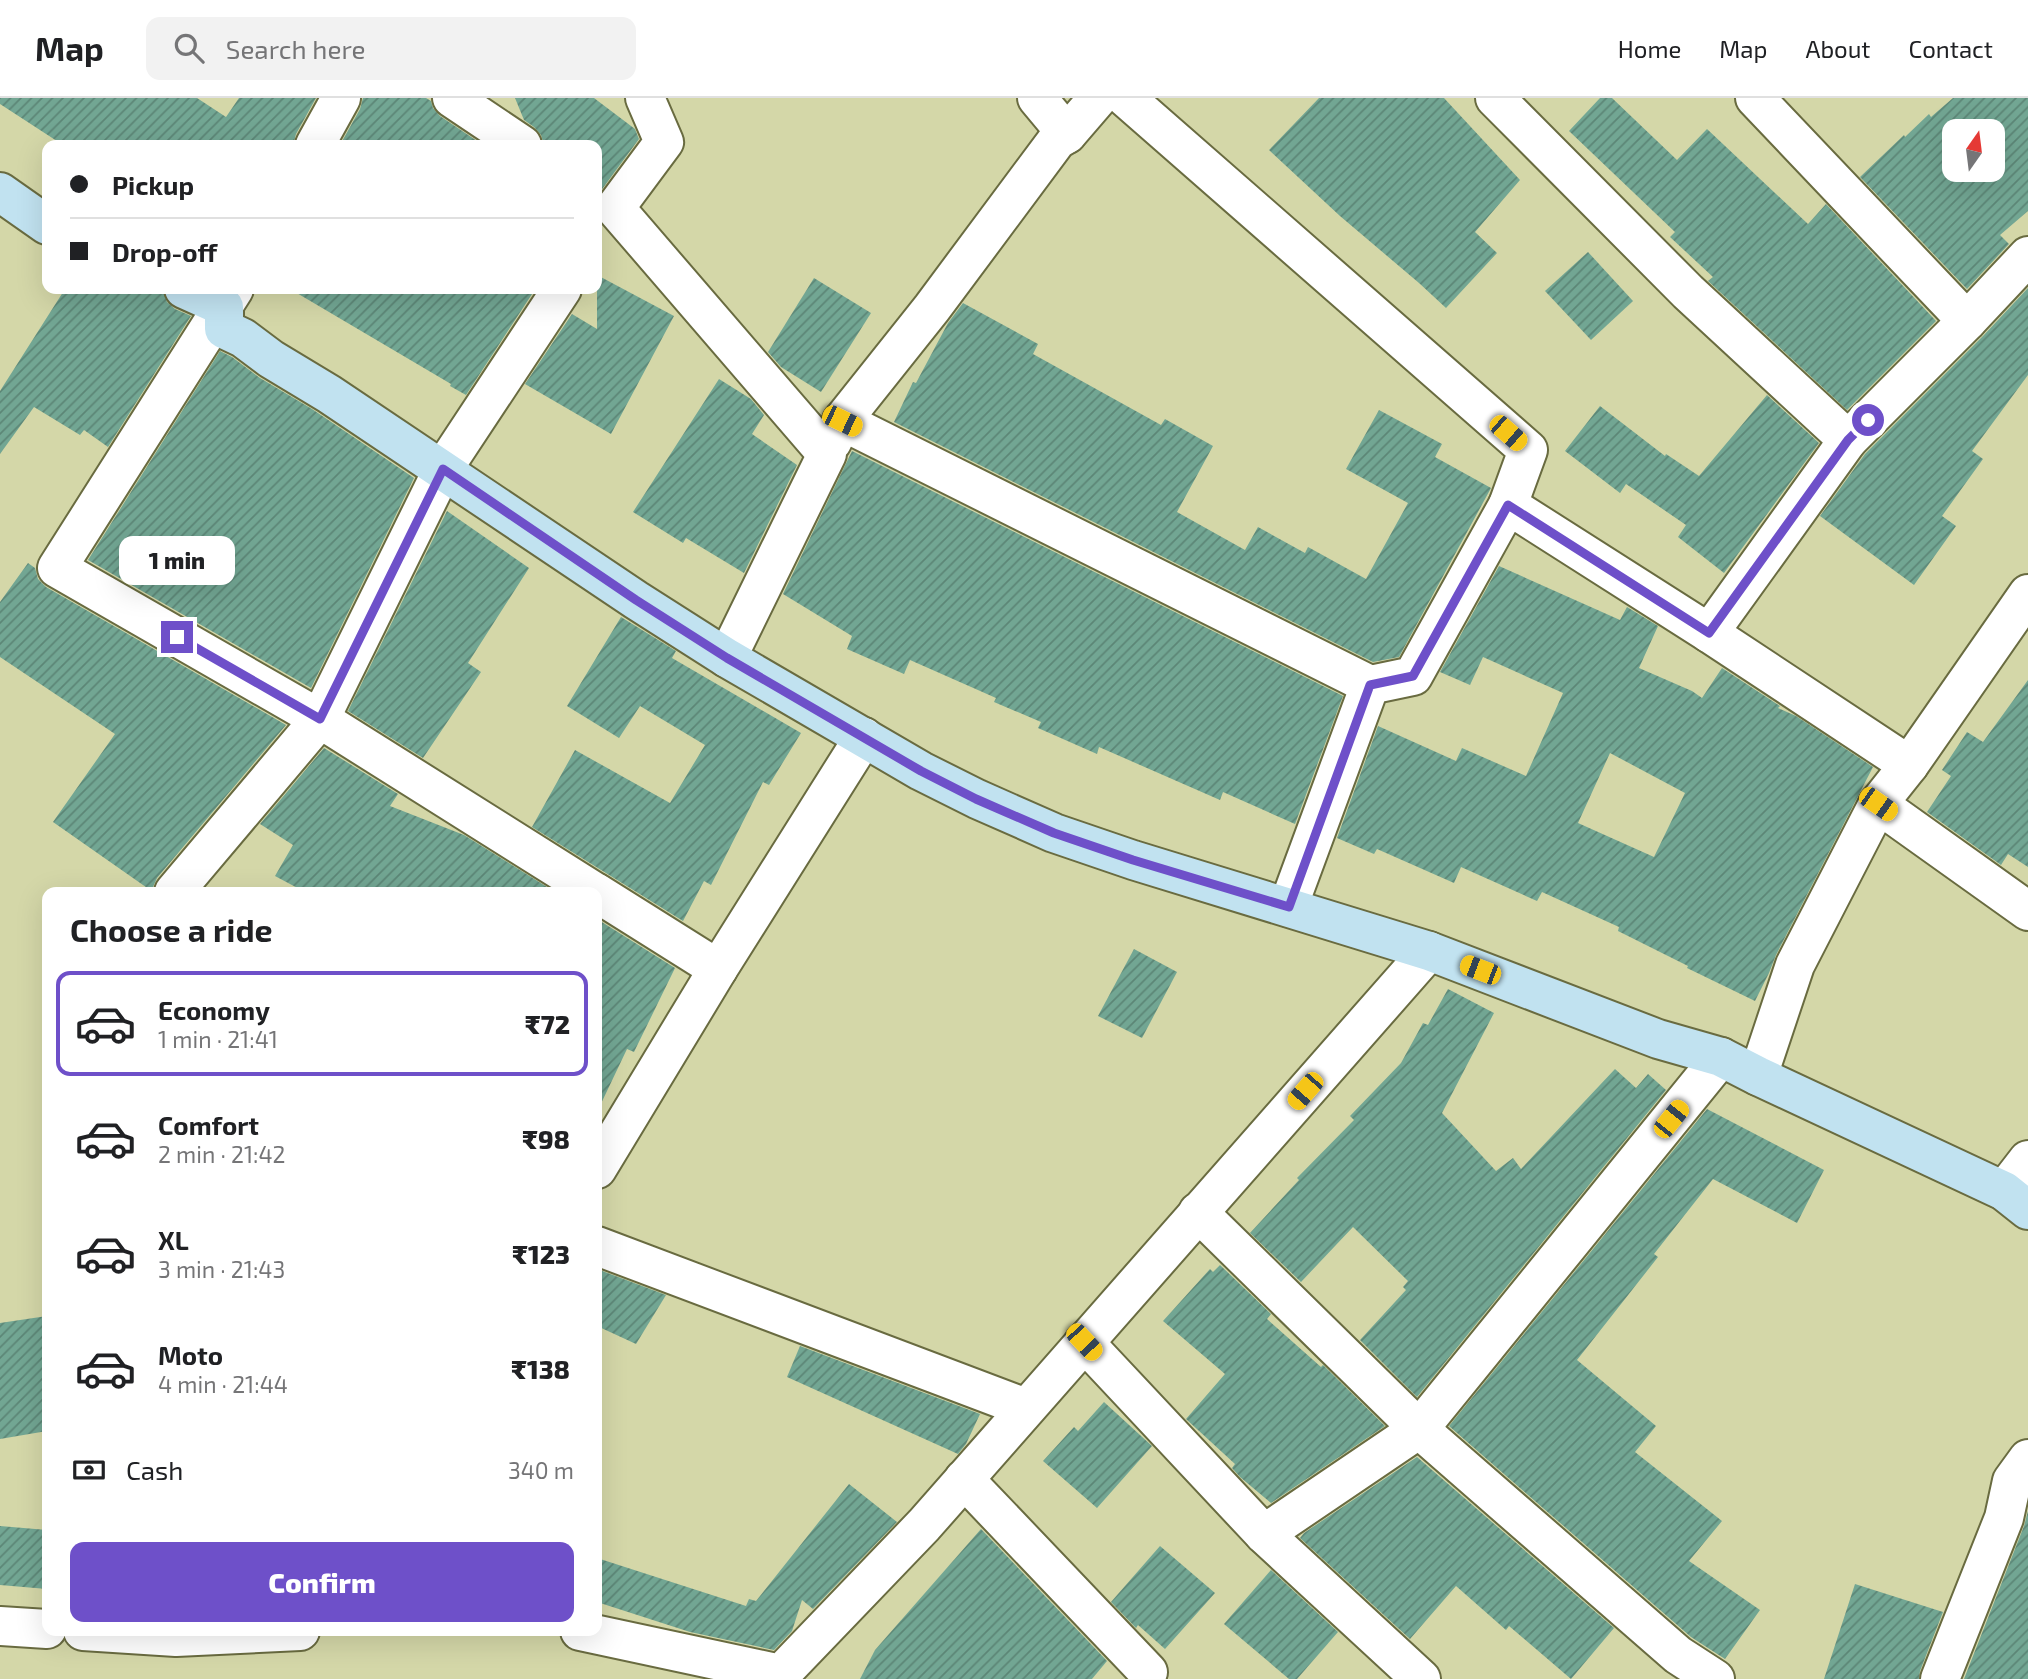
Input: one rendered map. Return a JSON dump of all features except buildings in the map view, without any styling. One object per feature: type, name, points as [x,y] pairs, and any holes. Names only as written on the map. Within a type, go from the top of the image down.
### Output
[{"type":"main road","points":[[0,192],[42,221]]},
{"type":"main road","points":[[209,294],[229,298],[224,329],[243,338],[727,658],[921,771],[976,799],[1054,833],[1429,951],[1658,1039],[1721,1057],[2016,1201]]},
{"type":"street","points":[[318,140],[341,98]]},
{"type":"street","points":[[453,98],[515,140]]},
{"type":"street","points":[[645,98],[664,142],[603,213],[834,437],[1370,685],[1413,676],[1508,505],[1528,450],[1126,98]]},
{"type":"street","points":[[1037,98],[1067,134]]},
{"type":"street","points":[[727,658],[834,437],[1057,140],[1067,134],[1098,98]]},
{"type":"street","points":[[1496,98],[1688,292],[1848,440]]},
{"type":"street","points":[[1755,98],[1966,321]]},
{"type":"street","points":[[1709,633],[1848,440],[2028,256]]},
{"type":"street","points":[[178,887],[320,719],[443,469],[559,294]]},
{"type":"street","points":[[229,298],[57,568],[320,719],[586,887]]},
{"type":"street","points":[[1508,505],[1909,765]]},
{"type":"street","points":[[1758,1076],[1795,965],[1878,804],[2018,633],[2028,594]]},
{"type":"street","points":[[1289,907],[1370,685]]},
{"type":"street","points":[[602,1161],[718,969],[864,737]]},
{"type":"street","points":[[1878,804],[2028,911]]},
{"type":"street","points":[[602,897],[718,969]]},
{"type":"street","points":[[602,1636],[783,1677],[924,1525],[1429,951]]},
{"type":"street","points":[[1264,1534],[1419,1429],[1721,1057]]},
{"type":"street","points":[[2016,1201],[2028,1160]]},
{"type":"street","points":[[1198,1212],[1419,1429],[1678,1655],[1715,1679]]},
{"type":"street","points":[[602,1248],[1026,1408]]},
{"type":"street","points":[[1084,1342],[1264,1534],[1421,1679]]},
{"type":"street","points":[[1940,1679],[2004,1518],[2023,1478]]},
{"type":"street","points":[[964,1479],[1148,1672]]},
{"type":"street","points":[[0,1626],[42,1629]]},
{"type":"street","points":[[160,1636],[197,1636]]},
{"type":"route","points":[[177,637],[320,719],[443,469],[636,600],[727,658],[921,771],[976,799],[1054,833],[1289,907],[1370,685],[1413,676],[1508,505],[1709,633],[1848,440],[1868,420]]}]
